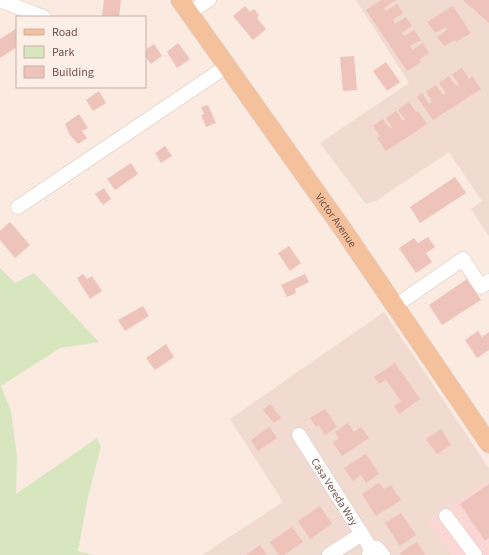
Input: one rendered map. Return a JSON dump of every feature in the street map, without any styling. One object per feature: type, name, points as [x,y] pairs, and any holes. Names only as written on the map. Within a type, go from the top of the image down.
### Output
[{"type":"main road","name":"Victor Avenue","points":[[185,6],[395,306],[489,444]]},
{"type":"street","points":[[185,6],[209,0]]},
{"type":"street","points":[[3,2],[41,16]]},
{"type":"street","points":[[18,207],[227,66]]},
{"type":"street","points":[[395,306],[463,259],[481,287],[489,281]]},
{"type":"street","name":"Casa Vereda Way","points":[[298,435],[362,534],[370,551],[377,548],[383,555]]},
{"type":"street","points":[[446,516],[475,555]]},
{"type":"street","points":[[329,555],[362,534]]},
{"type":"shaded area","points":[[356,0],[489,0],[489,236],[471,209],[482,201],[449,152],[376,201],[366,204],[320,143],[409,83]]},
{"type":"shaded area","points":[[384,312],[489,468],[489,481],[428,522],[452,555],[202,555],[283,502],[230,419]]},
{"type":"shaded area","points":[[489,481],[489,555],[452,555],[427,522]]},
{"type":"green space","points":[[0,268],[15,283],[34,273],[99,342],[60,348],[1,386],[11,411],[17,457],[16,494],[97,438],[101,446],[88,497],[78,551],[93,555],[0,555]]},
{"type":"building","points":[[104,0],[121,0],[119,16],[102,16]]},
{"type":"building","points":[[382,0],[396,0],[384,8],[386,11],[397,4],[403,13],[393,20],[395,24],[406,17],[412,26],[401,33],[404,36],[414,30],[421,40],[410,46],[412,50],[423,43],[429,53],[419,59],[421,62],[407,71],[366,10]]},
{"type":"building","points":[[463,0],[489,0],[489,23]]},
{"type":"building","points":[[245,6],[250,12],[254,9],[259,15],[257,18],[266,29],[253,40],[233,16]]},
{"type":"building","points":[[453,6],[471,33],[456,42],[455,40],[444,46],[437,37],[447,30],[446,27],[435,33],[427,22]]},
{"type":"building","points":[[16,29],[16,48],[0,58],[0,39]]},
{"type":"building","points":[[178,43],[190,59],[177,68],[167,52]]},
{"type":"building","points":[[154,44],[162,56],[151,64],[146,57],[146,49]]},
{"type":"building","points":[[354,56],[357,90],[343,91],[340,57]]},
{"type":"building","points":[[386,62],[400,82],[387,91],[373,71]]},
{"type":"building","points":[[462,68],[469,79],[472,76],[481,89],[433,120],[417,97],[422,93],[429,104],[432,102],[426,91],[436,85],[443,95],[446,93],[439,83],[449,76],[456,86],[459,85],[452,74]]},
{"type":"building","points":[[99,91],[106,103],[93,111],[86,100]]},
{"type":"building","points":[[409,102],[416,112],[418,111],[427,124],[386,151],[377,138],[380,136],[373,126],[383,119],[390,129],[392,127],[386,118],[396,111],[403,121],[405,119],[398,110]]},
{"type":"building","points":[[208,105],[216,123],[206,127],[201,115],[204,114],[201,107]]},
{"type":"building","points":[[79,114],[88,128],[82,131],[87,138],[78,144],[70,135],[65,124]]},
{"type":"building","points":[[165,146],[172,156],[161,163],[155,153]]},
{"type":"building","points":[[131,163],[138,174],[115,190],[107,179]]},
{"type":"building","points":[[455,177],[466,193],[420,223],[410,207]]},
{"type":"building","points":[[104,188],[111,199],[103,205],[95,194]]},
{"type":"building","points":[[10,222],[30,245],[15,258],[0,240],[0,231]]},
{"type":"building","points":[[428,237],[435,247],[426,253],[432,262],[416,273],[399,248],[414,238],[418,243]]},
{"type":"building","points":[[289,246],[301,263],[290,271],[278,253]]},
{"type":"building","points":[[83,274],[87,279],[92,276],[102,291],[90,299],[77,278]]},
{"type":"building","points":[[305,274],[309,282],[295,289],[296,293],[287,297],[281,285]]},
{"type":"building","points":[[467,279],[481,300],[442,325],[429,305]]},
{"type":"building","points":[[143,306],[149,316],[125,331],[118,320]]},
{"type":"building","points":[[478,331],[482,337],[489,332],[489,350],[477,358],[465,340]]},
{"type":"building","points":[[166,344],[174,357],[155,370],[146,358]]},
{"type":"building","points":[[395,363],[420,399],[399,414],[394,406],[401,401],[386,380],[379,384],[374,377]]},
{"type":"building","points":[[270,404],[281,418],[274,423],[263,410]]},
{"type":"building","points":[[325,409],[337,427],[325,435],[319,425],[316,427],[310,418]]},
{"type":"building","points":[[348,423],[354,432],[361,427],[369,438],[342,456],[333,443],[339,438],[335,432]]},
{"type":"building","points":[[269,427],[277,438],[258,451],[251,440]]},
{"type":"building","points":[[441,429],[451,445],[437,454],[426,439]]},
{"type":"building","points":[[366,454],[379,474],[366,483],[361,475],[353,481],[344,468]]},
{"type":"building","points":[[379,483],[384,489],[391,485],[401,500],[376,516],[362,494]]},
{"type":"building","points":[[489,484],[489,538],[485,541],[460,504]]},
{"type":"building","points":[[320,506],[332,524],[310,539],[298,521]]},
{"type":"building","points":[[401,513],[416,535],[400,546],[385,523]]},
{"type":"building","points":[[292,527],[303,542],[284,555],[279,555],[270,542]]},
{"type":"building","points":[[417,542],[425,555],[401,555],[400,553]]},
{"type":"building","points":[[260,545],[267,555],[246,555]]}]
